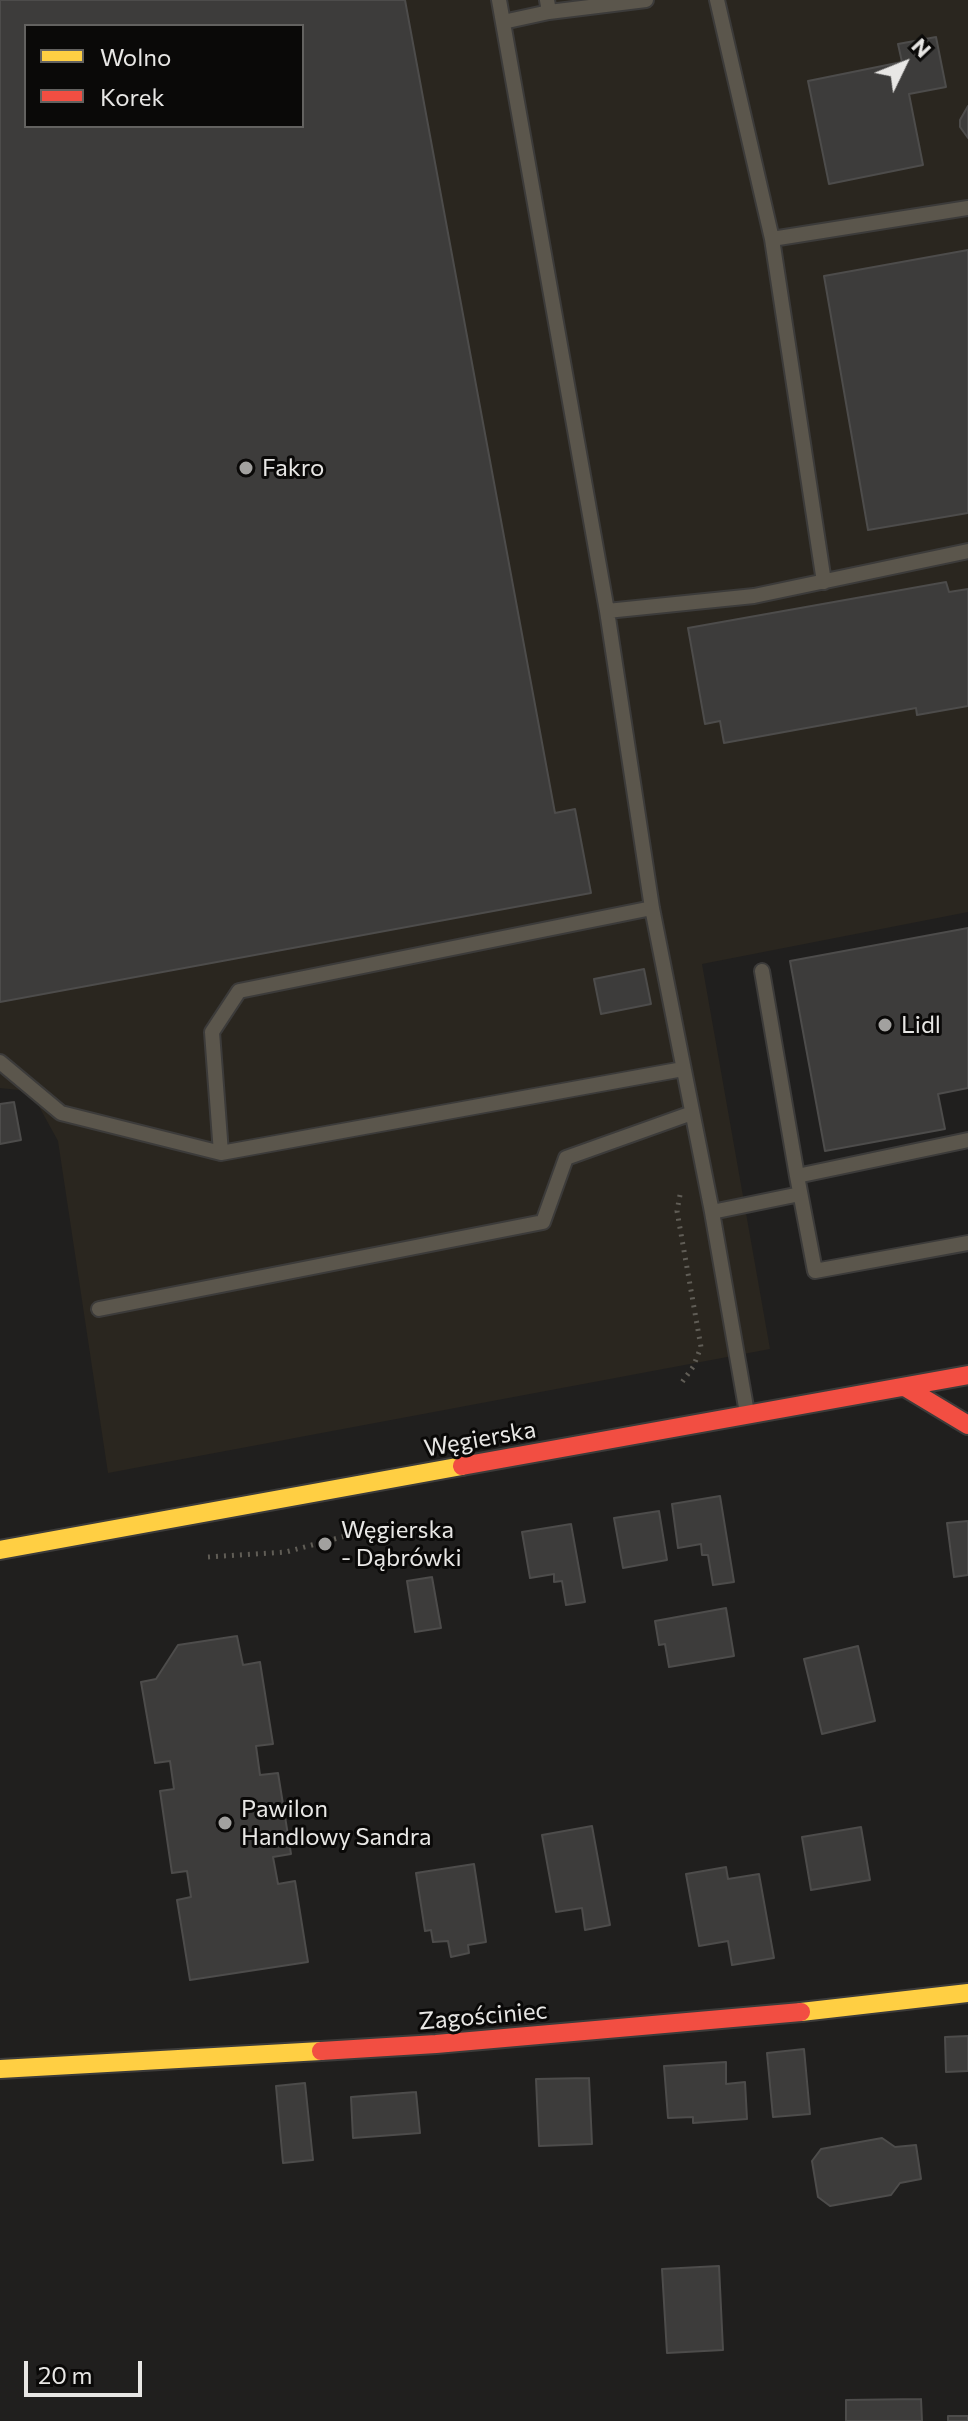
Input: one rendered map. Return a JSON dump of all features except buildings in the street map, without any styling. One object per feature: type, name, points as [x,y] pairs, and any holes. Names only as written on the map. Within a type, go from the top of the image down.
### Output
[{"type":"street","name":"Węgierska","points":[[0,1550],[968,1375]]},
{"type":"street","points":[[905,1387],[968,1425]]},
{"type":"street","name":"Zagościniec","points":[[0,2069],[436,2044],[828,2010],[968,1993]]},
{"type":"lane","points":[[499,0],[607,611],[652,908],[712,1212],[747,1414]]},
{"type":"lane","points":[[503,22],[548,6],[646,0]]},
{"type":"lane","points":[[717,0],[772,239],[824,582]]},
{"type":"lane","points":[[772,239],[968,208]]},
{"type":"lane","points":[[607,611],[754,596],[968,551]]},
{"type":"lane","points":[[221,1153],[212,1032],[239,991],[652,908]]},
{"type":"lane","points":[[762,971],[815,1271],[968,1243]]},
{"type":"lane","points":[[0,1062],[61,1113],[221,1153],[683,1069]]},
{"type":"lane","points":[[99,1309],[543,1222],[566,1158],[692,1113]]},
{"type":"lane","points":[[797,1176],[968,1140]]},
{"type":"lane","points":[[712,1212],[800,1194]]},
{"type":"path","points":[[677,1390],[693,1367],[701,1347],[677,1211],[685,1164],[702,1161]]},
{"type":"shaded area","points":[[0,0],[968,0],[968,912],[702,964],[770,1349],[108,1473],[58,1141],[36,1101],[19,1090],[0,1088]]},
{"type":"traffic: slow","points":[[0,1550],[462,1466]]},
{"type":"traffic: slow","points":[[801,2012],[968,1993]]},
{"type":"traffic: slow","points":[[0,2069],[321,2051]]},
{"type":"traffic: jam","points":[[462,1466],[968,1375]]},
{"type":"traffic: jam","points":[[905,1387],[968,1425]]},
{"type":"traffic: jam","points":[[321,2051],[801,2012]]},
{"type":"place","name":"Fakro","points":[[246,468]]},
{"type":"place","name":"Lidl","points":[[885,1025]]},
{"type":"place","name":"Węgierska - Dąbrówki","points":[[325,1544]]},
{"type":"place","name":"Pawilon Handlowy Sandra","points":[[225,1823]]}]
